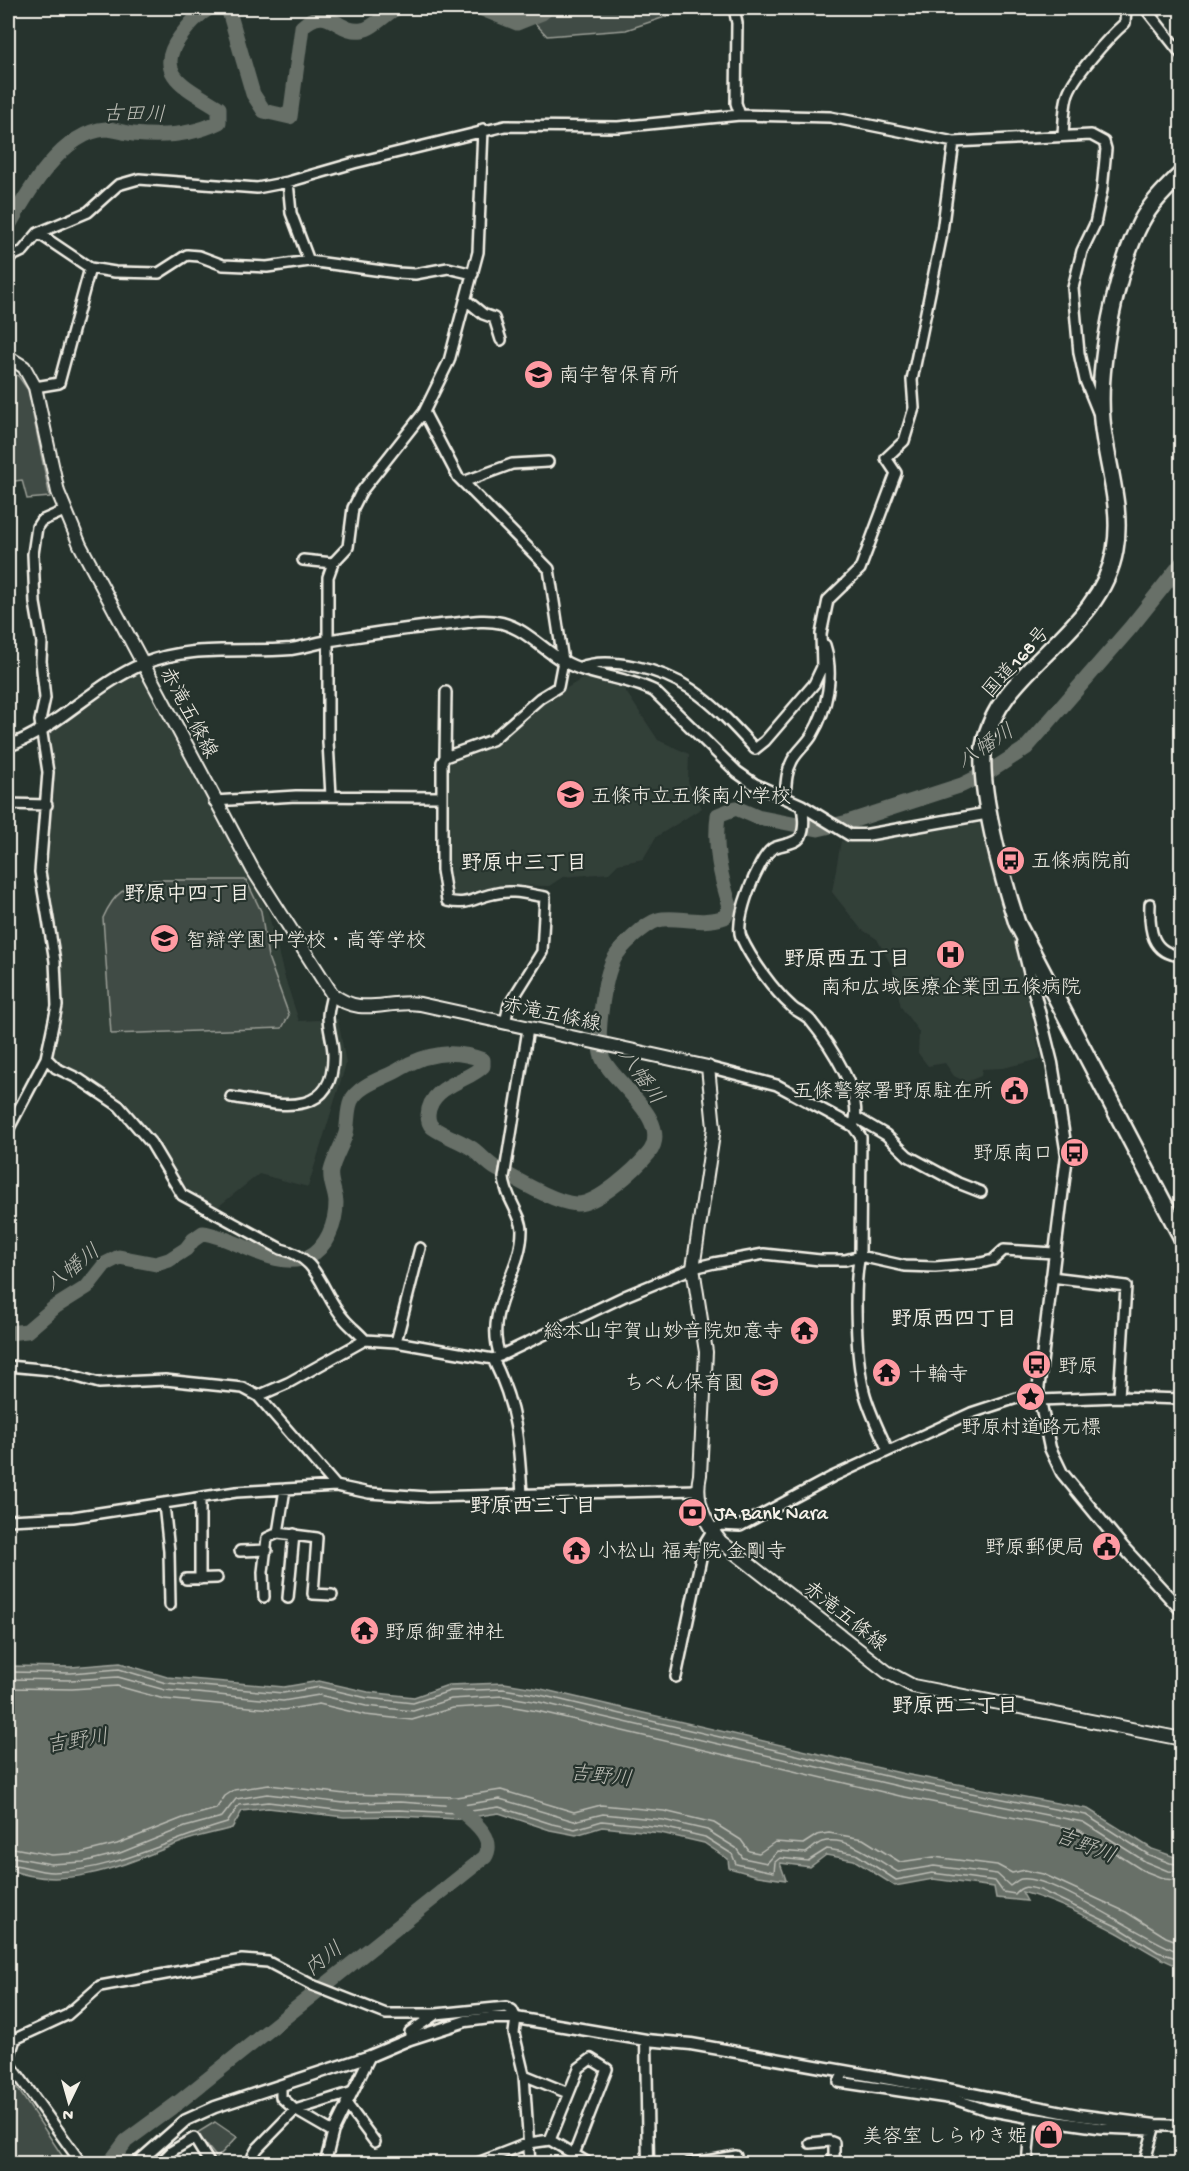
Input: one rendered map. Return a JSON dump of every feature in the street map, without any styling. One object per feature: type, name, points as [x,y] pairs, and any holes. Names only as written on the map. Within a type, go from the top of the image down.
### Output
[{"type":"highway","name":"国道168号","points":[[1182,173],[1142,220],[1130,249],[1107,341],[1102,419],[1118,510],[1115,551],[1101,590],[1077,624],[1022,679],[991,721],[983,750],[990,813],[1006,891],[1017,923],[1182,1238]]},
{"type":"main road","name":"赤滝五條線","points":[[8,357],[24,367],[35,387],[64,511],[214,801],[253,870],[332,994],[351,1006],[366,1008],[407,1003],[708,1068]]},
{"type":"main road","points":[[696,1490],[700,1475],[706,1361],[693,1268],[714,1128],[708,1068]]},
{"type":"main road","name":"赤滝五條線","points":[[696,1490],[712,1531],[721,1542],[887,1672],[914,1686],[1182,1739]]},
{"type":"street","points":[[734,8],[737,23],[736,103],[740,115]]},
{"type":"street","points":[[1063,135],[1067,97],[1071,86],[1108,38],[1125,23],[1126,8]]},
{"type":"street","points":[[1145,8],[1182,55]]},
{"type":"street","points":[[8,258],[23,251],[38,233],[88,212],[118,185],[139,179],[257,188],[288,182],[483,129],[505,126],[618,127],[740,115],[830,117],[954,142],[1063,135],[1099,137],[1106,149],[1095,224],[1082,251],[1073,288],[1079,353],[1085,380],[1102,419]]},
{"type":"street","points":[[331,796],[328,742],[328,577],[333,563],[348,547],[353,508],[362,492],[424,412],[449,361],[478,252],[483,129]]},
{"type":"street","points":[[578,668],[602,661],[667,677],[691,689],[733,725],[755,749],[765,741],[814,684],[822,667],[821,634],[828,600],[860,569],[896,472],[886,458],[904,441],[914,408],[912,380],[940,239],[954,142]]},
{"type":"street","points":[[288,182],[291,213],[309,261]]},
{"type":"street","points":[[38,233],[90,268],[125,273],[159,273],[187,255],[200,256],[223,264],[267,267],[309,261],[397,273],[415,274],[448,268],[473,274]]},
{"type":"street","points":[[35,387],[59,383],[90,268]]},
{"type":"street","points":[[466,300],[483,314],[494,318],[501,340]]},
{"type":"street","points":[[424,412],[458,477],[549,569],[563,661],[558,687],[540,698],[492,740],[445,757]]},
{"type":"street","points":[[463,482],[512,464],[548,462]]},
{"type":"street","points":[[8,1130],[46,1058],[57,1006],[55,961],[40,872],[48,772],[40,721],[45,698],[40,661],[42,642],[34,603],[33,554],[37,527],[41,521],[64,511]]},
{"type":"street","points":[[303,561],[333,563]]},
{"type":"street","points":[[8,746],[42,729],[142,664],[199,651],[292,648],[484,620],[504,623],[526,634],[563,661],[578,668],[643,685],[654,691],[737,772],[754,784],[801,805],[808,815],[850,835],[866,835],[990,813]]},
{"type":"street","points":[[784,798],[786,776],[792,760],[812,735],[829,685],[830,662],[821,634]]},
{"type":"street","points":[[446,692],[445,757],[440,774],[440,797],[443,891],[447,901],[461,905],[493,893],[514,891],[545,897],[542,952],[509,1005],[506,1023]]},
{"type":"street","points":[[214,801],[331,796],[440,797]]},
{"type":"street","points":[[8,804],[47,805]]},
{"type":"street","points":[[808,815],[798,839],[774,848],[766,855],[743,908],[739,933],[749,955],[792,1007],[808,1018],[833,1052],[856,1101],[855,1122],[861,1137],[860,1256],[856,1272],[863,1390],[888,1451]]},
{"type":"street","points":[[1150,904],[1149,928],[1158,946],[1171,955],[1182,956]]},
{"type":"street","points":[[1017,923],[1052,1063],[1067,1155],[1051,1276],[1039,1396],[1050,1448],[1062,1473],[1123,1547],[1182,1611]]},
{"type":"street","points":[[231,1097],[287,1106],[304,1105],[321,1093],[329,1079],[333,1056],[328,1017],[332,994]]},
{"type":"street","points":[[522,1495],[514,1410],[496,1357],[498,1306],[512,1275],[522,1228],[505,1191],[504,1178],[528,1029]]},
{"type":"street","points":[[46,1058],[50,1064],[79,1079],[119,1106],[151,1143],[182,1195],[281,1249],[299,1256],[319,1274],[345,1320],[365,1340]]},
{"type":"street","points":[[708,1068],[777,1085],[886,1136],[908,1156],[958,1184],[981,1192]]},
{"type":"street","points":[[396,1342],[420,1248]]},
{"type":"street","points":[[258,1396],[365,1340],[396,1342],[496,1357],[625,1296],[693,1268],[764,1254],[837,1260],[860,1256],[905,1266],[935,1267],[981,1263],[993,1260],[1004,1250],[1054,1253]]},
{"type":"street","points":[[1051,1276],[1126,1287],[1119,1397]]},
{"type":"street","points":[[8,1366],[52,1370],[99,1383],[165,1380],[243,1388],[258,1396],[336,1486]]},
{"type":"street","points":[[676,1677],[704,1544],[712,1531],[720,1525],[740,1527],[832,1477],[971,1413],[1039,1396],[1182,1399]]},
{"type":"street","points":[[8,1520],[73,1517],[200,1498],[336,1486],[369,1493],[428,1497],[696,1490]]},
{"type":"street","points":[[278,1533],[285,1489]]},
{"type":"street","points":[[200,1498],[200,1579]]},
{"type":"street","points":[[164,1504],[169,1551],[170,1605]]},
{"type":"street","points":[[264,1597],[267,1538],[278,1533],[317,1539],[313,1594],[332,1595]]},
{"type":"street","points":[[288,1598],[294,1534]]},
{"type":"street","points":[[240,1551],[267,1551]]},
{"type":"street","points":[[186,1579],[218,1578]]},
{"type":"street","points":[[82,2163],[8,2061],[15,2039],[67,2015],[100,1986],[242,1960],[268,1962],[312,1985],[386,2014],[436,2014],[506,2007],[512,2010],[516,2018],[514,2033],[524,2075],[530,2163]]},
{"type":"street","points":[[410,2039],[410,2032],[436,2014]]},
{"type":"street","points":[[136,2163],[186,2120],[242,2096],[281,2086],[466,2021],[516,2018],[646,2040],[691,2044],[1154,2127]]},
{"type":"street","points":[[646,2040],[648,2163]]},
{"type":"street","points":[[325,2163],[333,2132],[370,2056]]},
{"type":"street","points":[[550,2140],[579,2068],[591,2059],[607,2069],[574,2154]]},
{"type":"street","points":[[844,2072],[839,2082],[954,2099],[987,2110],[1031,2118],[1101,2128],[1182,2126]]},
{"type":"street","points":[[524,2075],[568,2093]]},
{"type":"street","points":[[281,2086],[281,2097],[295,2110],[333,2132]]},
{"type":"street","points":[[257,2163],[253,2156],[257,2149],[295,2110],[350,2093]]},
{"type":"street","points":[[346,2103],[375,2142]]},
{"type":"street","points":[[1027,2163],[1031,2118]]},
{"type":"street","points":[[1144,2163],[1154,2127]]},
{"type":"street","points":[[159,2163],[172,2151],[194,2138],[210,2163]]},
{"type":"street","points":[[475,2163],[529,2143],[550,2140],[590,2163]]},
{"type":"street","points":[[810,2143],[829,2140],[834,2143],[834,2163]]},
{"type":"street","points":[[688,2163],[736,2156]]},
{"type":"shaded area","points":[[521,8],[692,8],[626,30],[547,36]]},
{"type":"shaded area","points":[[8,368],[19,377],[28,390],[50,497],[27,499],[22,480],[8,482]]},
{"type":"shaded area","name":"智辯学園中学校・高等学校","points":[[139,672],[268,912],[284,975],[299,1021],[338,1019],[346,1064],[308,1187],[259,1174],[214,1210],[184,1194],[120,1103],[110,1094],[51,1060],[60,1004],[44,879],[50,808],[46,733]]},
{"type":"shaded area","name":"五條市立五條南小学校","points":[[585,677],[621,684],[658,740],[689,754],[688,782],[702,808],[656,837],[643,859],[618,864],[609,873],[563,877],[549,886],[503,885],[459,899],[451,894],[447,887],[446,766],[452,759],[489,746],[539,705]]},
{"type":"shaded area","name":"南和広域医療企業団五條病院","points":[[980,823],[1004,918],[1015,942],[1041,1059],[1003,1068],[982,1069],[981,1076],[966,1082],[954,1076],[945,1063],[928,1066],[918,1053],[919,1032],[901,1007],[892,967],[877,939],[861,929],[832,892],[841,841],[861,843]]},
{"type":"shaded area","points":[[151,880],[246,880],[261,911],[268,957],[289,1015],[282,1028],[111,1034],[103,918],[116,896],[121,892]]},
{"type":"shaded area","points":[[8,2074],[67,2163],[8,2163]]},
{"type":"shaded area","points":[[215,2122],[237,2137],[217,2158],[197,2133]]},
{"type":"water","name":"吉野川","points":[[120,1663],[167,1677],[284,1687],[319,1681],[368,1692],[414,1697],[448,1685],[504,1683],[541,1689],[905,1774],[1088,1809],[1152,1849],[1181,1859],[1181,1967],[1156,1956],[1082,1915],[1022,1892],[1027,1901],[996,1898],[994,1887],[933,1879],[895,1886],[854,1860],[826,1855],[810,1867],[780,1863],[786,1880],[758,1876],[729,1868],[728,1859],[704,1843],[661,1833],[602,1827],[576,1835],[550,1830],[499,1813],[458,1819],[399,1816],[344,1817],[268,1808],[242,1811],[232,1828],[187,1840],[99,1872],[53,1878],[31,1876],[8,1869],[8,1666],[71,1667]]},
{"type":"waterway","name":"古田川","points":[[8,227],[48,166],[61,152],[90,133],[106,129],[133,134],[166,135],[199,130],[219,122],[219,108],[178,80],[172,71],[170,61],[172,50],[180,37],[201,14],[210,8]]},
{"type":"waterway","name":"古田川","points":[[228,8],[253,94],[264,111],[290,117],[302,27],[319,17],[346,28],[362,30],[397,8]]},
{"type":"waterway","name":"古田川","points":[[480,8],[517,23],[542,13],[548,8]]},
{"type":"waterway","name":"八幡川","points":[[8,1333],[27,1331],[55,1307],[87,1287],[105,1264],[119,1257],[156,1264],[169,1260],[186,1249],[203,1233],[283,1260],[296,1260],[315,1253],[329,1234],[334,1219],[336,1203],[331,1171],[346,1133],[351,1101],[366,1086],[430,1056],[451,1054],[483,1060],[483,1066],[435,1097],[428,1115],[432,1127],[473,1149],[497,1169],[557,1200],[576,1204],[585,1203],[605,1193],[643,1160],[655,1140],[654,1128],[648,1115],[602,1057],[600,1022],[610,968],[617,954],[627,942],[653,922],[665,919],[706,921],[725,917],[730,906],[719,861],[718,815],[736,808],[757,817],[818,829],[848,822],[962,785],[992,770],[1026,748],[1131,627],[1182,563]]},
{"type":"waterway","name":"内川","points":[[109,2164],[126,2141],[179,2102],[485,1857],[488,1849],[484,1834],[453,1804]]},
{"type":"place","name":"南宇智保育所","points":[[538,374]]},
{"type":"place","name":"五條市立五條南小学校","points":[[570,795]]},
{"type":"place","name":"五條病院前","points":[[1010,860]]},
{"type":"place","name":"智辯学園中学校・高等学校","points":[[165,939]]},
{"type":"place","name":"南和広域医療企業団五條病院","points":[[951,955]]},
{"type":"place","name":"五條警察署野原駐在所","points":[[1014,1090]]},
{"type":"place","name":"野原南口","points":[[1074,1152]]},
{"type":"place","name":"総本山宇賀山妙音院如意寺","points":[[804,1330]]},
{"type":"place","name":"野原","points":[[1037,1365]]},
{"type":"place","name":"十輪寺","points":[[887,1373]]},
{"type":"place","name":"ちべん保育園","points":[[765,1382]]},
{"type":"place","name":"野原村道路元標","points":[[1031,1396]]},
{"type":"place","name":"JA Bank Nara","points":[[693,1512]]},
{"type":"place","name":"野原郵便局","points":[[1106,1546]]},
{"type":"place","name":"小松山 福寿院 金剛寺","points":[[576,1550]]},
{"type":"place","name":"野原御霊神社","points":[[364,1631]]},
{"type":"place","name":"美容室 しらゆき姫","points":[[1048,2135]]},
{"type":"district","name":"野原中三丁目","points":[[524,862]]},
{"type":"district","name":"野原中四丁目","points":[[187,893]]},
{"type":"district","name":"野原西五丁目","points":[[847,958]]},
{"type":"district","name":"野原西四丁目","points":[[954,1318]]},
{"type":"district","name":"野原西三丁目","points":[[533,1505]]},
{"type":"district","name":"野原西二丁目","points":[[955,1705]]}]
